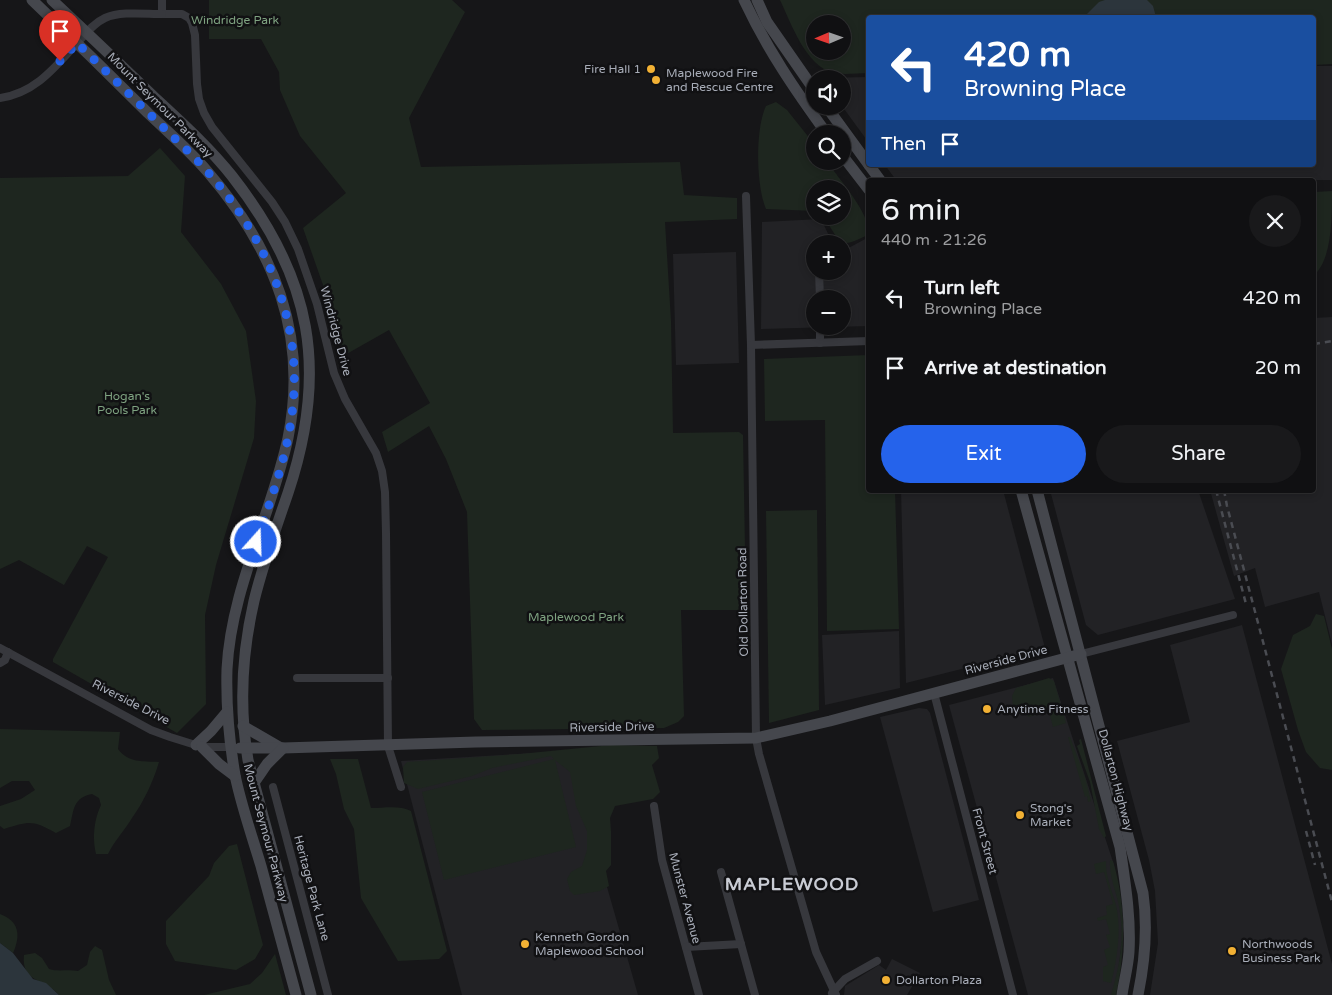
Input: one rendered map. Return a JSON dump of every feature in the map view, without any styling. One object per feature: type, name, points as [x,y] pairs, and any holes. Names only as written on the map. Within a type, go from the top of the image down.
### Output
[{"type":"main road","name":"Mount Seymour Parkway","points":[[32,0],[206,170],[239,211],[262,249],[278,284],[284,304],[292,342],[293,404],[288,438],[279,475],[237,605],[227,665],[227,712],[235,776],[296,995]]},
{"type":"main road","name":"Mount Seymour Parkway","points":[[52,0],[198,138],[231,175],[258,212],[281,251],[301,303],[309,347],[310,397],[307,422],[297,463],[254,599],[244,665],[243,726],[254,783],[311,995]]},
{"type":"main road","points":[[744,0],[767,46],[788,80],[820,125]]},
{"type":"main road","points":[[757,0],[767,22],[806,78]]},
{"type":"main road","points":[[833,115],[866,161]]},
{"type":"main road","points":[[851,166],[866,186]]},
{"type":"main road","points":[[870,167],[879,178]]},
{"type":"main road","name":"Dollarton Highway","points":[[1022,493],[1120,847],[1129,922],[1129,953],[1122,995]]},
{"type":"main road","name":"Dollarton Highway","points":[[1038,493],[1143,894],[1146,925],[1145,956],[1138,995]]},
{"type":"main road","name":"Riverside Drive","points":[[231,747],[283,748],[476,742],[756,738],[830,721],[1081,654]]},
{"type":"main road","points":[[227,712],[199,746],[235,776]]},
{"type":"main road","points":[[243,726],[283,748],[266,764],[254,783]]},
{"type":"street","points":[[162,0],[162,14]]},
{"type":"street","name":"Windridge Drive","points":[[0,98],[10,97],[28,90],[38,83],[86,32],[106,18],[121,15],[182,14],[189,18],[192,23],[195,34],[197,84],[199,99],[204,113],[220,138],[272,202],[285,222],[298,249],[314,294],[334,373],[345,399],[376,453],[382,471],[385,492],[386,534],[388,746],[400,787]]},
{"type":"street","name":"Old Dollarton Road","points":[[746,196],[751,345],[756,738],[809,931],[834,994]]},
{"type":"street","points":[[820,335],[820,343]]},
{"type":"street","points":[[751,345],[866,342]]},
{"type":"street","name":"Riverside Drive","points":[[1081,654],[1233,615]]},
{"type":"street","name":"Riverside Drive","points":[[0,648],[151,730],[170,738],[199,746],[231,747]]},
{"type":"street","points":[[0,663],[5,660],[8,652]]},
{"type":"street","points":[[297,678],[388,678]]},
{"type":"street","name":"Front Street","points":[[934,693],[1013,995]]},
{"type":"street","name":"Heritage Park Lane","points":[[273,787],[328,995]]},
{"type":"street","name":"Munster Avenue","points":[[654,806],[662,860],[699,995]]},
{"type":"street","points":[[721,872],[755,995]]},
{"type":"street","points":[[686,946],[741,944]]},
{"type":"street","points":[[834,994],[845,979],[877,960]]},
{"type":"shaded area","points":[[1105,0],[1147,0],[1153,6],[1155,15],[1086,15],[1099,2]]},
{"type":"shaded area","points":[[1316,66],[1332,66],[1332,180],[1316,180],[1316,178],[895,178],[886,167],[1316,167]]},
{"type":"shaded area","points":[[851,77],[866,77],[866,139],[849,115],[851,115]]},
{"type":"shaded area","points":[[806,220],[806,225],[824,225],[829,235],[806,235],[806,280],[851,280],[851,247],[866,239],[866,326],[851,326],[851,290],[806,290],[806,328],[761,329],[762,222]]},
{"type":"shaded area","points":[[736,252],[739,363],[676,365],[673,254]]},
{"type":"shaded area","points":[[1332,317],[1332,644],[1319,592],[1265,607],[1255,568],[1234,576],[1211,493],[1316,493],[1316,318]]},
{"type":"shaded area","points":[[901,493],[1004,493],[1045,648],[906,683]]},
{"type":"shaded area","points":[[1051,493],[1199,493],[1235,599],[1098,635],[1086,625]]},
{"type":"shaded area","points":[[1242,625],[1332,964],[1332,995],[1150,995],[1158,943],[1155,891],[1149,860],[1117,741],[1190,722],[1170,645]]},
{"type":"shaded area","points":[[899,631],[900,688],[825,705],[822,635]]},
{"type":"shaded area","points":[[1053,678],[1114,865],[1124,926],[1117,980],[1112,995],[1028,995],[949,705]]},
{"type":"shaded area","points":[[919,708],[927,709],[930,713],[979,900],[933,912],[880,717]]},
{"type":"shaded area","points":[[568,751],[638,995],[462,995],[401,761]]},
{"type":"shaded area","points":[[0,943],[13,953],[33,979],[46,983],[59,995],[0,995]]},
{"type":"shaded area","name":"Dollarton Plaza","points":[[892,959],[920,973],[907,995],[844,995],[845,986],[879,965],[886,970]]},
{"type":"green space","points":[[209,0],[452,0],[465,12],[409,118],[421,167],[680,162],[684,195],[737,198],[737,219],[665,222],[671,321],[673,433],[739,432],[743,435],[746,607],[743,610],[681,610],[684,716],[678,722],[664,728],[482,730],[474,719],[467,512],[446,459],[429,426],[388,452],[382,432],[430,403],[389,330],[343,356],[329,302],[303,228],[346,193],[300,136],[280,90],[279,72],[261,39],[209,39]]},
{"type":"green space","points":[[780,0],[1332,0],[1332,64],[1316,65],[1316,15],[866,15],[866,73],[851,74],[851,70],[826,70],[813,60],[851,60],[851,15],[806,15],[806,50]]},
{"type":"green space","points":[[776,102],[787,110],[806,134],[806,170],[834,170],[841,180],[806,180],[806,211],[766,209],[760,186],[758,158],[762,116],[766,106]]},
{"type":"green space","name":"Hogan's Pools Park","points":[[160,148],[185,176],[181,232],[221,284],[246,331],[256,401],[254,438],[216,565],[205,615],[206,704],[177,733],[53,662],[108,557],[87,546],[64,585],[19,560],[0,569],[0,178],[128,176]]},
{"type":"green space","points":[[1332,191],[1328,249],[1316,273],[1316,192]]},
{"type":"green space","points":[[851,193],[866,220],[866,236],[851,242],[851,235],[835,235],[829,225],[851,225]]},
{"type":"green space","points":[[866,355],[866,493],[895,493],[899,629],[827,631],[825,420],[765,421],[764,359]]},
{"type":"green space","points":[[817,510],[819,710],[769,723],[766,511]]},
{"type":"green space","points":[[1316,614],[1324,616],[1332,649],[1332,770],[1320,768],[1306,752],[1281,669],[1293,635],[1310,626]]},
{"type":"green space","points":[[1049,678],[1054,681],[1066,723],[1053,727],[1049,711],[1028,717],[1024,703],[1013,707],[1012,696],[1016,688]]},
{"type":"green space","points":[[0,729],[120,732],[118,749],[122,754],[131,759],[159,762],[144,798],[108,854],[96,854],[94,829],[101,805],[99,798],[92,794],[81,798],[75,805],[70,826],[56,833],[31,823],[4,829],[0,826],[0,806],[21,799],[35,790],[29,781],[12,781],[0,788]]},
{"type":"green space","points":[[1068,737],[1070,737],[1085,777],[1091,801],[1088,802],[1087,796],[1085,797]]},
{"type":"green space","points":[[1081,739],[1106,836],[1104,838],[1099,829],[1090,782],[1077,746],[1080,744],[1079,740]]},
{"type":"green space","points":[[611,745],[657,746],[659,758],[652,765],[660,792],[653,799],[615,806],[610,818],[611,865],[606,871],[609,886],[600,891],[574,895],[570,891],[567,879],[571,872],[582,866],[587,850],[587,831],[576,806],[570,772],[555,760],[576,847],[444,880],[422,792],[554,759],[551,756],[492,768],[472,776],[418,789],[404,783],[403,767],[407,762]]},
{"type":"green space","points":[[330,759],[358,759],[371,808],[397,807],[411,811],[447,951],[439,959],[398,961],[361,898],[354,829],[344,809],[336,774]]},
{"type":"green space","points":[[237,844],[263,945],[255,959],[236,970],[175,961],[166,944],[166,921],[209,876],[214,863],[229,846]]},
{"type":"green space","points":[[1110,860],[1113,861],[1117,878],[1123,928],[1122,961],[1116,995],[1111,995],[1119,962],[1122,928]]},
{"type":"green space","points":[[1106,861],[1108,880],[1117,910],[1119,928],[1117,956],[1111,983],[1103,981],[1103,967],[1108,965],[1104,950],[1110,947],[1106,935],[1110,934],[1106,919],[1098,921],[1097,918],[1107,915],[1106,906],[1113,904],[1104,872],[1096,874],[1094,864]]},
{"type":"green space","points":[[0,914],[11,921],[17,929],[16,946],[13,953],[0,943]]},
{"type":"green space","points":[[95,946],[102,950],[109,980],[116,995],[59,995],[26,971],[24,955],[35,953],[42,958],[49,969],[78,971],[87,965],[90,952]]},
{"type":"green space","points":[[275,954],[286,995],[204,995],[250,984],[262,973]]},
{"type":"railway","points":[[1316,344],[1332,341]]},
{"type":"railway","points":[[1217,493],[1246,604]]},
{"type":"railway","points":[[1225,493],[1332,902]]},
{"type":"railway","points":[[1306,831],[1315,865]]},
{"type":"place","name":"Fire Hall 1","points":[[651,69]]},
{"type":"place","name":"Maplewood Fire and Rescue Centre","points":[[656,80]]},
{"type":"place","name":"Anytime Fitness","points":[[987,709]]},
{"type":"place","name":"Stong's Market","points":[[1020,815]]},
{"type":"place","name":"Kenneth Gordon Maplewood School","points":[[525,944]]},
{"type":"place","name":"Northwoods Business Park","points":[[1232,951]]},
{"type":"place","name":"Dollarton Plaza","points":[[886,980]]},
{"type":"district","name":"MAPLEWOOD","points":[[792,884]]},
{"type":"route","points":[[60,61],[77,43],[206,170],[239,211],[262,249],[278,284],[292,342],[293,404],[288,438],[279,475],[256,542]]},
{"type":"park label","name":"Windridge Park","points":[[235,20]]},
{"type":"park label","name":"Maplewood Park","points":[[576,617]]}]
